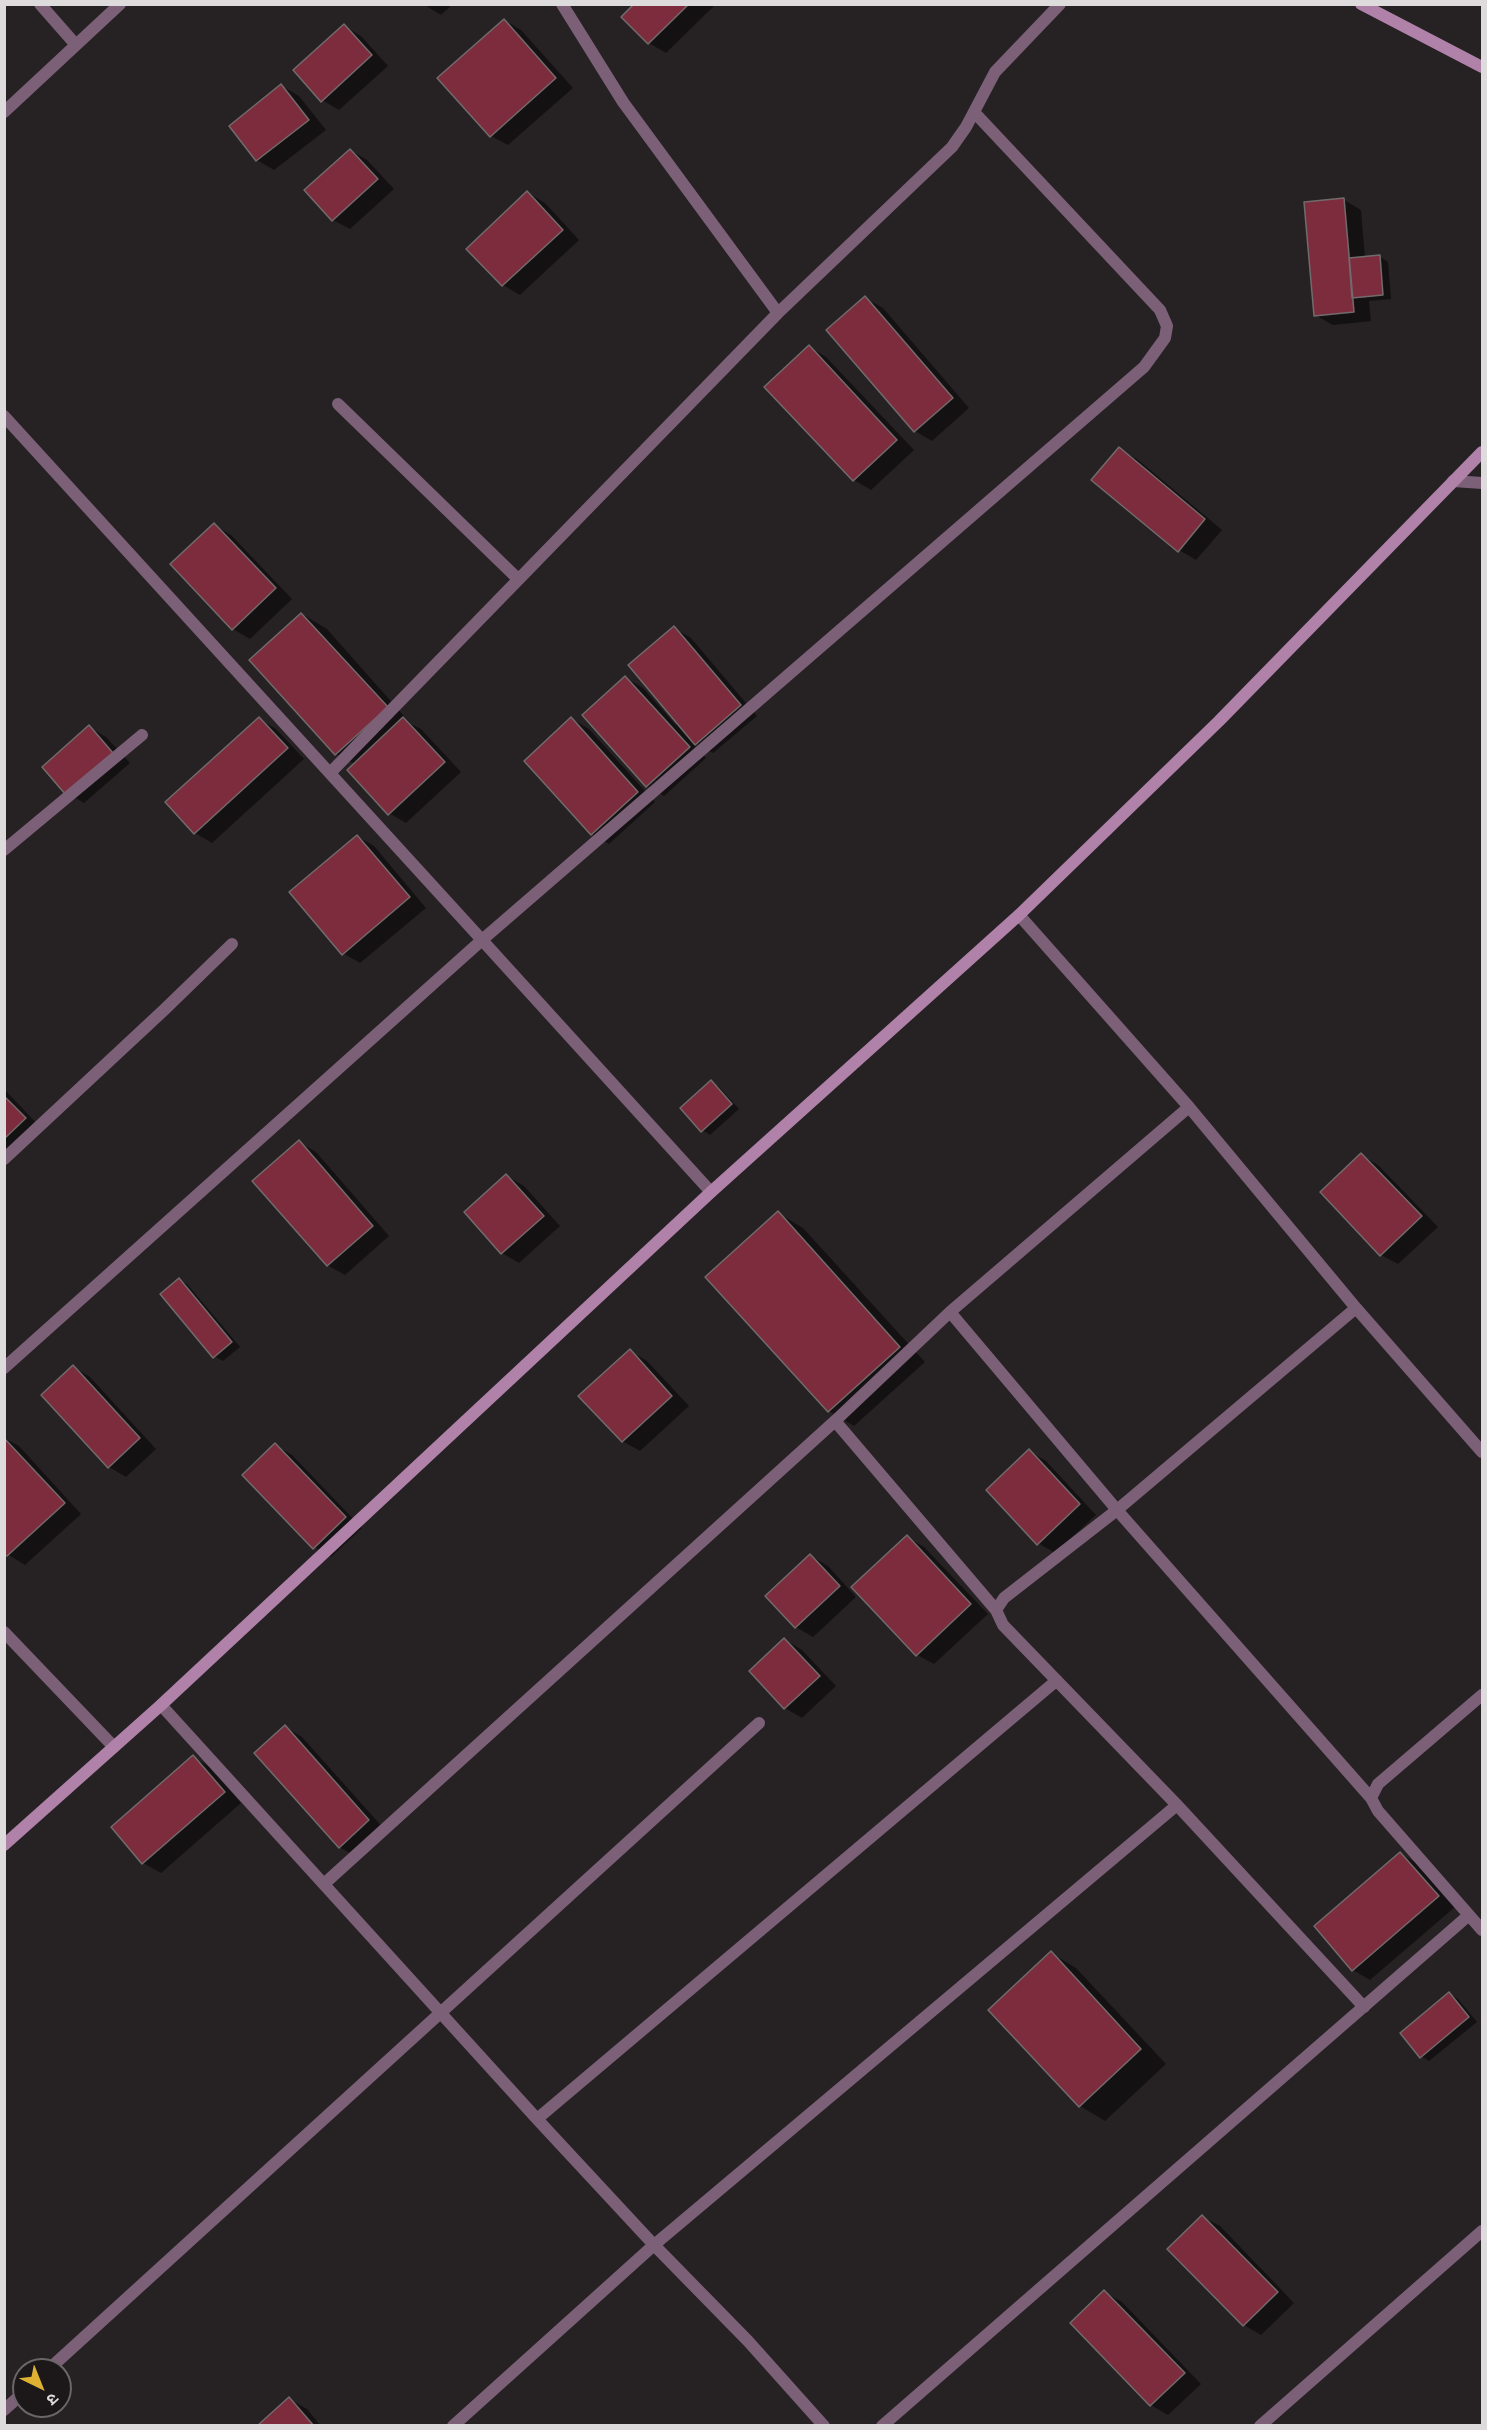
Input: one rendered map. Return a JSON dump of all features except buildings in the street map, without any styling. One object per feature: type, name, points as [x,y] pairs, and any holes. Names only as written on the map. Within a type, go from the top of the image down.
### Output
[{"type":"street","points":[[40,4],[76,45]]},
{"type":"street","points":[[4,112],[120,4]]},
{"type":"street","points":[[562,4],[623,102],[778,313]]},
{"type":"street","points":[[331,772],[778,313],[952,147],[995,72],[1060,4]]},
{"type":"street","points":[[1361,4],[1482,68]]},
{"type":"street","points":[[4,1368],[482,940],[1144,367],[1165,338],[1167,326],[1160,310],[974,112]]},
{"type":"street","points":[[338,404],[518,579]]},
{"type":"street","points":[[4,416],[331,772],[711,1192]]},
{"type":"street","points":[[4,1845],[161,1705],[711,1192],[1019,915],[1219,721],[1482,452]]},
{"type":"street","points":[[1453,481],[1482,483]]},
{"type":"street","points":[[4,850],[142,735]]},
{"type":"street","points":[[1019,915],[1189,1107],[1356,1308],[1482,1452]]},
{"type":"street","points":[[4,1158],[232,944]]},
{"type":"street","points":[[324,1884],[835,1421],[950,1312],[1189,1107]]},
{"type":"street","points":[[996,1610],[1004,1598],[1116,1510],[1356,1308]]},
{"type":"street","points":[[950,1312],[1116,1510],[1371,1798],[1378,1811],[1482,1930]]},
{"type":"street","points":[[835,1421],[996,1610],[1003,1624],[1177,1805],[1364,2007]]},
{"type":"street","points":[[4,1632],[114,1747]]},
{"type":"street","points":[[537,2119],[1056,1681]]},
{"type":"street","points":[[1371,1798],[1378,1784],[1482,1695]]},
{"type":"street","points":[[161,1705],[537,2119],[654,2245],[748,2341],[824,2426]]},
{"type":"street","points":[[61,2358],[759,1723]]},
{"type":"street","points":[[453,2426],[654,2245],[1177,1805]]},
{"type":"street","points":[[882,2426],[1468,1915]]},
{"type":"street","points":[[1260,2426],[1482,2231]]}]
